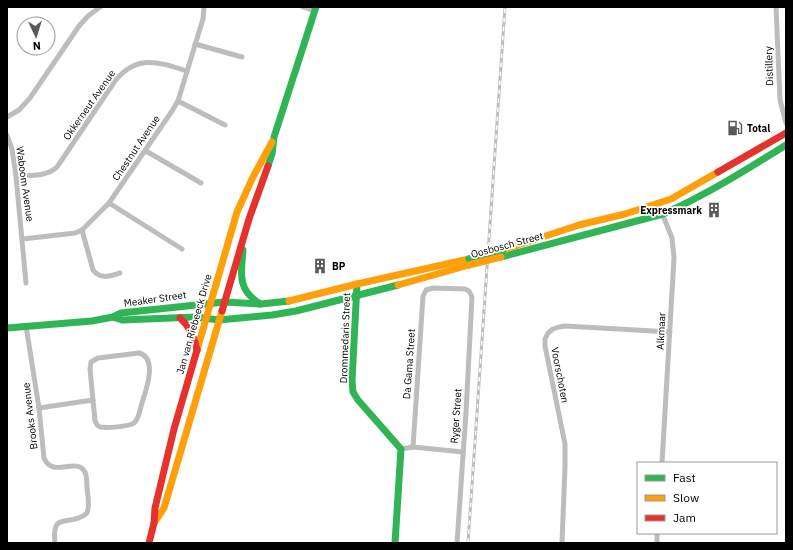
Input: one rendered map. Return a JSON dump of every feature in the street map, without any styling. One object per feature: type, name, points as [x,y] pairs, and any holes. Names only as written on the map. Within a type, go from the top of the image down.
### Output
[{"type":"main road","name":"Jan van Riebeeck Drive","points":[[149,543],[154,523],[155,508],[174,429],[238,212],[253,177],[274,137],[315,9]]},
{"type":"main road","name":"Oosbosch Street","points":[[218,320],[272,315],[296,311],[358,296],[469,262],[579,225],[625,214],[671,199],[786,132]]},
{"type":"main road","name":"Jan van Riebeeck Drive","points":[[154,523],[164,508],[217,330],[218,320],[249,219],[272,154],[274,137]]},
{"type":"main road","name":"Oosbosch Street","points":[[224,302],[261,304],[287,302],[357,284],[501,257],[663,214],[683,205],[786,145]]},
{"type":"main road","points":[[249,219],[243,251],[241,282],[246,293],[261,304]]},
{"type":"main road","name":"Drommedaris Street","points":[[357,284],[358,296],[352,381],[353,392],[358,400],[401,449]]},
{"type":"main road","name":"Meaker Street","points":[[7,328],[92,321],[156,308],[224,302]]},
{"type":"main road","name":"Meaker Street","points":[[113,317],[122,320],[180,318],[206,318],[218,320]]},
{"type":"main road","points":[[180,318],[188,324],[193,334],[197,350]]},
{"type":"main road","points":[[395,543],[401,449]]},
{"type":"street","name":"Chestnut Avenue","points":[[23,238],[67,235],[75,233],[82,230],[109,203],[146,151],[178,101],[204,14],[204,7]]},
{"type":"street","points":[[303,7],[315,9]]},
{"type":"street","name":"Distillery","points":[[776,7],[780,100],[786,123]]},
{"type":"street","points":[[7,117],[19,110],[30,98],[79,26],[97,8]]},
{"type":"street","points":[[195,44],[242,57]]},
{"type":"street","name":"Okkerneut Avenue","points":[[16,176],[48,173],[53,171],[62,161],[115,81],[122,73],[131,67],[140,63],[151,62],[187,71]]},
{"type":"street","points":[[178,101],[225,125]]},
{"type":"street","name":"Waboom Avenue","points":[[7,135],[12,149],[16,176],[23,238],[26,283]]},
{"type":"street","points":[[146,151],[201,183]]},
{"type":"street","points":[[109,203],[182,249]]},
{"type":"street","name":"Alkmaar","points":[[658,203],[672,238],[674,248],[662,462]]},
{"type":"street","points":[[82,230],[93,270],[96,274],[105,277],[120,273]]},
{"type":"street","name":"Ryger Street","points":[[433,288],[465,289],[469,291],[472,297],[457,543]]},
{"type":"street","name":"Da Gama Street","points":[[413,447],[423,296],[426,290],[433,288]]},
{"type":"street","name":"Brooks Avenue","points":[[26,326],[39,408],[44,458],[46,463],[55,468],[74,466],[81,468],[86,476],[89,504],[88,514],[80,518],[56,524],[54,529],[55,543]]},
{"type":"street","name":"Voorschoten","points":[[562,543],[566,467],[565,444],[545,354],[545,339],[548,333],[553,329],[566,326],[670,332]]},
{"type":"street","points":[[140,353],[147,356],[149,378],[137,420],[135,422],[126,425],[100,427],[95,421],[93,400],[90,365],[94,360],[140,353]]},
{"type":"street","points":[[39,408],[93,400]]},
{"type":"street","points":[[401,449],[413,447],[463,452]]},
{"type":"railway","points":[[468,543],[505,7]]},
{"type":"traffic: fast","points":[[268,166],[272,154],[274,137],[316,7]]},
{"type":"traffic: fast","points":[[501,257],[663,214],[679,207],[741,173],[786,145]]},
{"type":"traffic: fast","points":[[243,250],[241,274],[244,287],[247,293],[260,304]]},
{"type":"traffic: fast","points":[[469,259],[503,250]]},
{"type":"traffic: fast","points":[[357,284],[352,381],[353,392],[358,400],[401,449],[395,543]]},
{"type":"traffic: fast","points":[[113,317],[122,320],[196,317],[219,320],[272,315],[296,311],[398,285]]},
{"type":"traffic: fast","points":[[7,328],[92,321],[113,317],[121,313],[224,302],[261,304],[289,301]]},
{"type":"traffic: slow","points":[[197,350],[237,212],[253,177],[272,142]]},
{"type":"traffic: slow","points":[[503,250],[579,225],[625,214],[671,199],[718,172]]},
{"type":"traffic: slow","points":[[469,265],[501,257]]},
{"type":"traffic: slow","points":[[289,301],[469,259]]},
{"type":"traffic: slow","points":[[398,285],[469,265]]},
{"type":"traffic: slow","points":[[154,523],[164,508],[222,311]]},
{"type":"traffic: jam","points":[[718,172],[786,133]]},
{"type":"traffic: jam","points":[[222,311],[249,219],[268,166]]},
{"type":"traffic: jam","points":[[180,318],[191,332],[197,350]]},
{"type":"traffic: jam","points":[[149,543],[154,523],[155,508],[174,429],[197,350]]},
{"type":"place","name":"Total","points":[[735,128]]},
{"type":"place","name":"Expressmark","points":[[714,210]]},
{"type":"place","name":"BP","points":[[320,266]]}]
